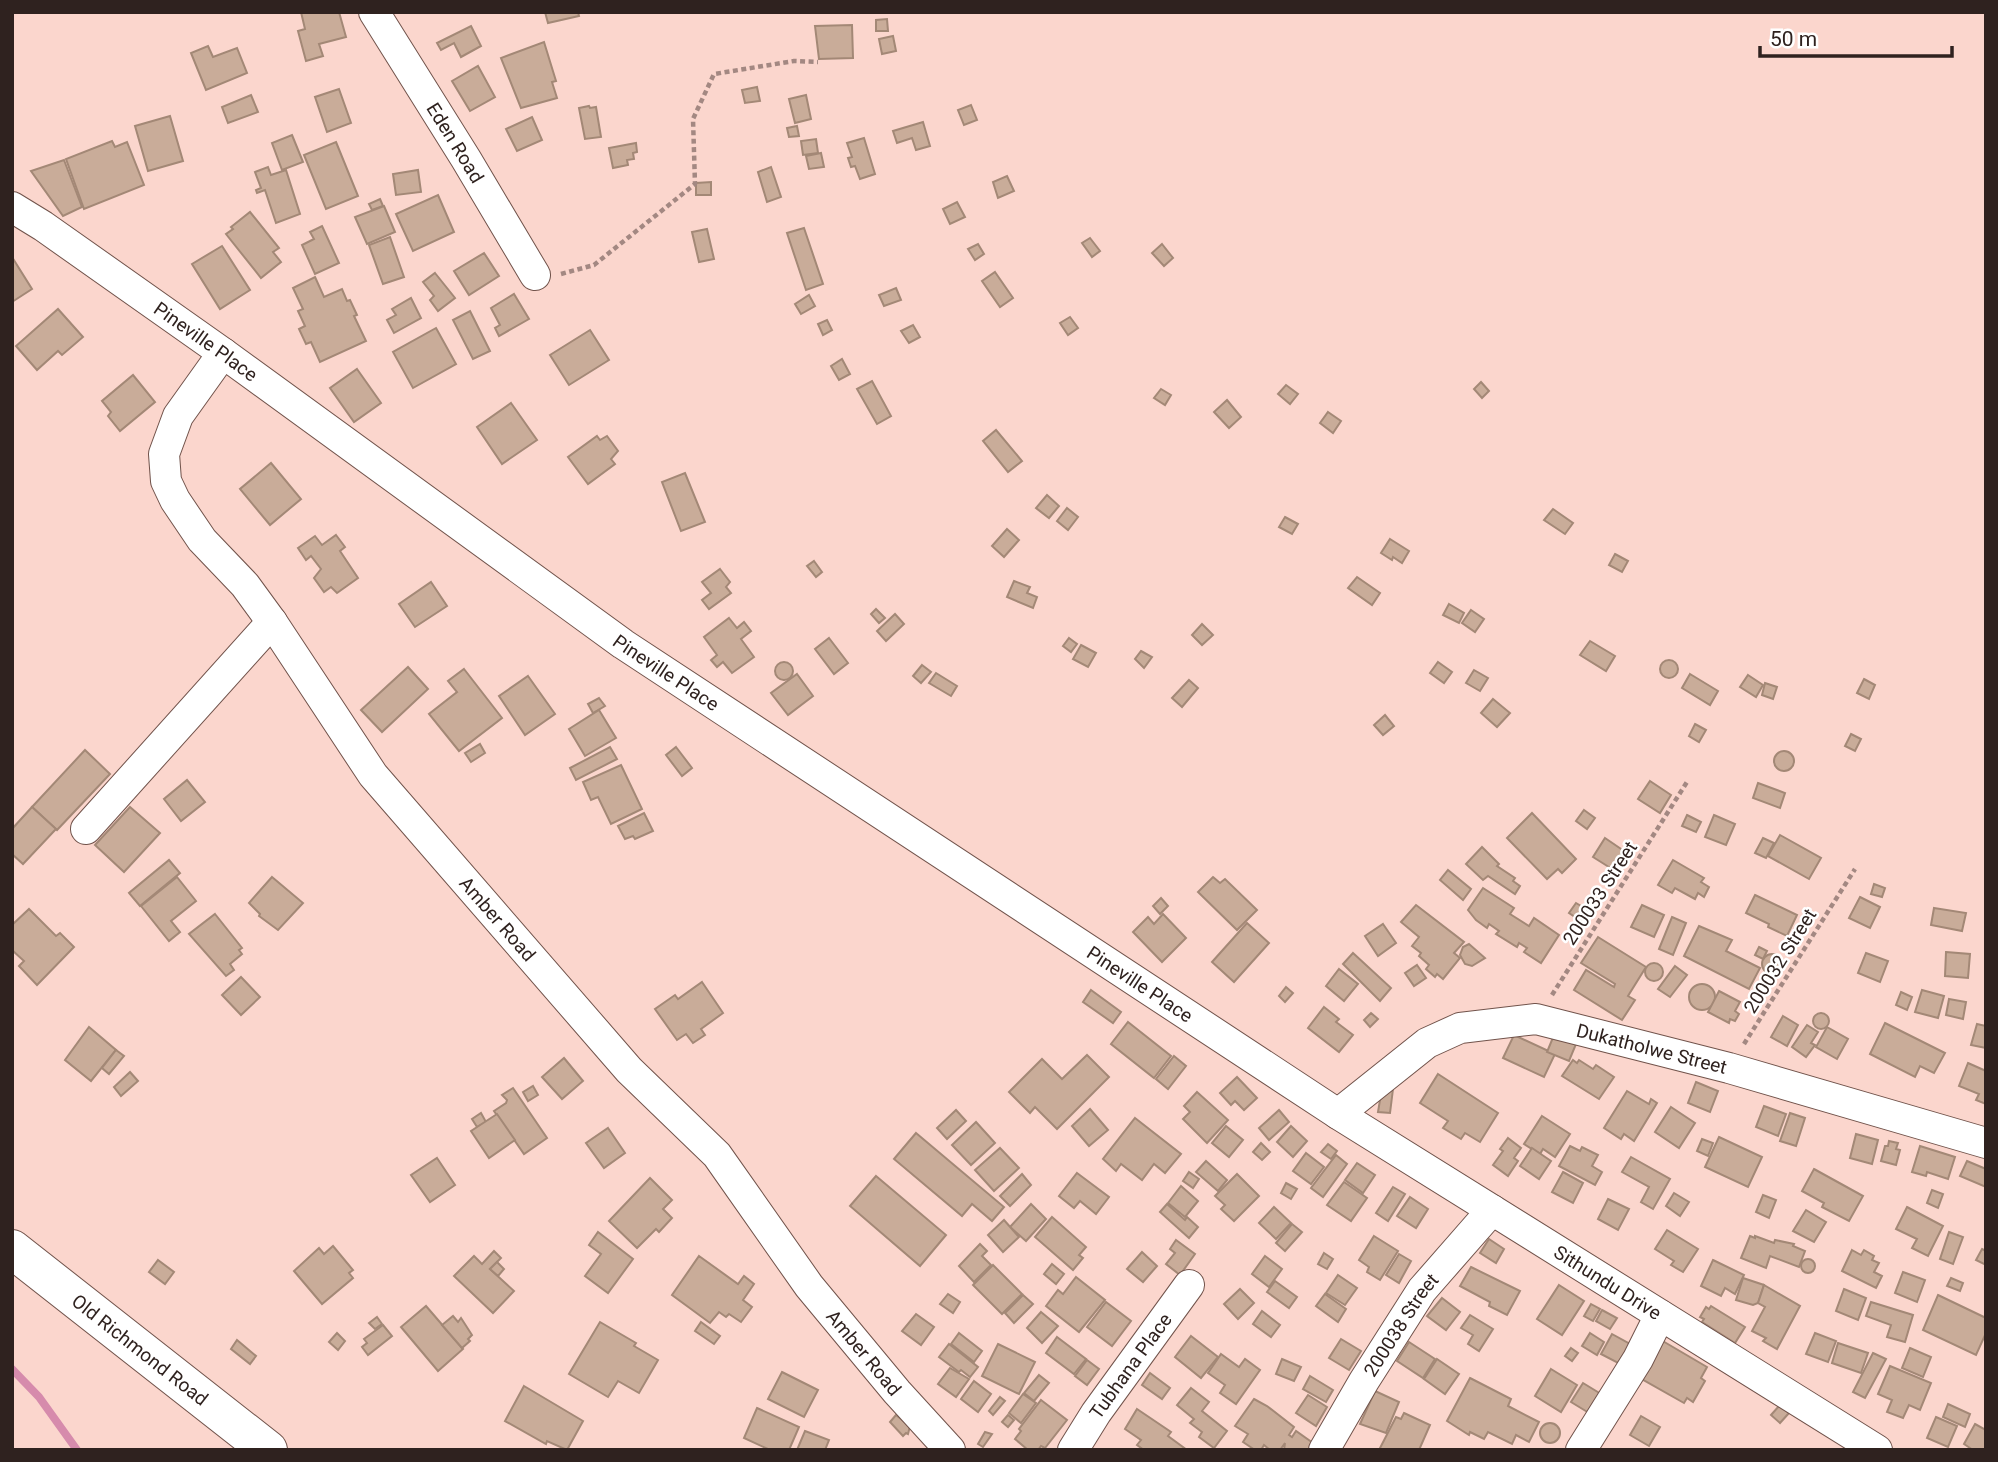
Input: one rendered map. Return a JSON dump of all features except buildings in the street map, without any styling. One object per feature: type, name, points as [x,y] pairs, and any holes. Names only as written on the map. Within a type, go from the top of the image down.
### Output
[{"type":"street","name":"Eden Road","points":[[374,12],[467,159],[535,275]]},
{"type":"street","name":"Pineville Place","points":[[12,207],[223,353],[623,643],[1338,1114]]},
{"type":"street","name":"Amber Road","points":[[223,353],[178,416],[164,454],[166,481],[202,540],[245,585],[272,622],[373,775],[629,1070],[717,1155],[809,1286],[897,1392],[950,1450]]},
{"type":"street","points":[[86,829],[272,622]]},
{"type":"street","name":"Dukatholwe Street","points":[[1338,1114],[1426,1043],[1460,1028],[1536,1019],[1729,1068],[1986,1143]]},
{"type":"street","name":"Sithundu Drive","points":[[1338,1114],[1660,1315],[1838,1439],[1877,1450]]},
{"type":"street","name":"200038 Street","points":[[1324,1450],[1422,1290],[1492,1210]]},
{"type":"street","name":"Old Richmond Road","points":[[12,1249],[268,1450]]},
{"type":"street","name":"Tubhana Place","points":[[1073,1450],[1096,1413],[1189,1285]]},
{"type":"street","points":[[1581,1450],[1638,1359],[1660,1315]]},
{"type":"path","points":[[535,275],[555,275],[594,265],[695,184],[693,119],[714,74],[794,61],[818,62]]},
{"type":"path","name":"200033 Street","points":[[1536,1019],[1687,782]]},
{"type":"path","name":"200032 Street","points":[[1729,1068],[1855,869]]},
{"type":"waterway","points":[[12,1369],[39,1397],[77,1450]]}]
